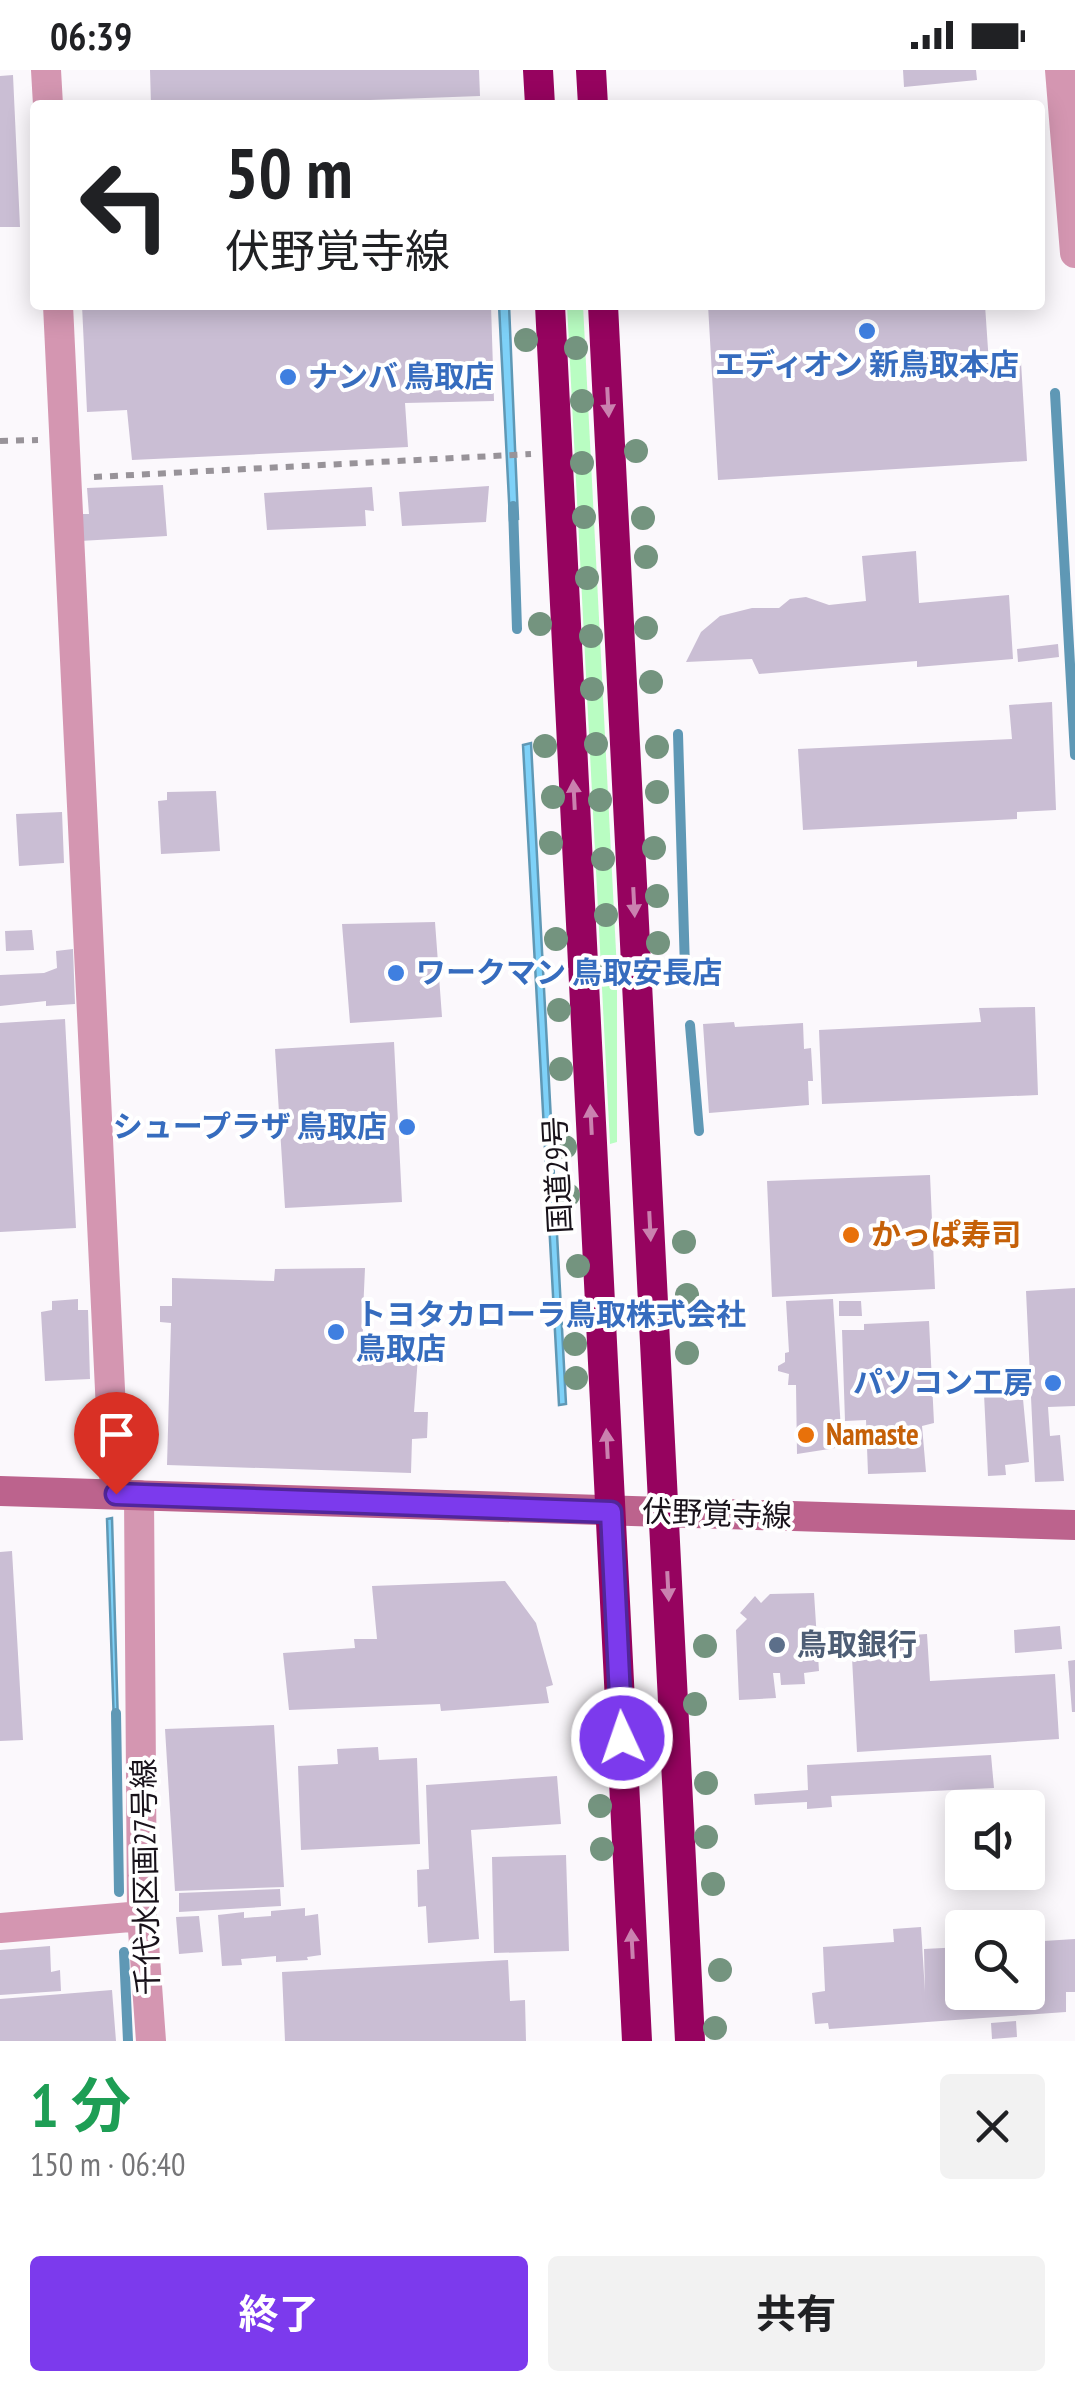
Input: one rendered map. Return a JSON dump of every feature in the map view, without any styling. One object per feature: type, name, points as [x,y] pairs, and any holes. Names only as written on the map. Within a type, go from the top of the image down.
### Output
[{"type":"highway","points":[[538,70],[540,100]]},
{"type":"highway","points":[[591,70],[593,100]]},
{"type":"highway","name":"国道29号","points":[[550,310],[637,2041]]},
{"type":"highway","points":[[603,310],[690,2041]]},
{"type":"main road","name":"伏野覚寺線","points":[[0,1490],[1075,1526]]},
{"type":"street","points":[[46,70],[48,100]]},
{"type":"street","points":[[1066,89],[1075,253]]},
{"type":"street","name":"千代水区画27号線","points":[[58,310],[143,1714],[142,1916],[151,2041]]},
{"type":"street","points":[[0,1928],[142,1916]]},
{"type":"path","points":[[67,478],[557,452]]},
{"type":"green space","points":[[567,310],[583,310],[617,971],[617,1142],[610,1144]]},
{"type":"water","points":[[499,310],[509,310],[518,519],[510,520]]},
{"type":"water","points":[[531,743],[566,1404],[559,1405],[523,745]]},
{"type":"water","points":[[112,1518],[118,1725],[114,1725],[107,1519]]},
{"type":"building","points":[[150,70],[479,70],[480,96],[151,100]]},
{"type":"building","points":[[903,70],[976,70],[977,80],[904,87]]},
{"type":"building","points":[[13,75],[20,227],[0,227],[0,76]]},
{"type":"building","name":"ナンバ 鳥取店","points":[[82,310],[491,310],[494,401],[405,403],[408,447],[132,460],[127,410],[87,412]]},
{"type":"building","points":[[708,310],[985,310],[989,364],[1021,362],[1027,461],[718,480]]},
{"type":"building","points":[[163,485],[167,536],[80,541],[79,514],[89,514],[87,488]]},
{"type":"building","points":[[489,486],[486,522],[402,526],[399,492]]},
{"type":"building","points":[[372,487],[374,511],[365,510],[366,526],[267,530],[264,493]]},
{"type":"building","points":[[916,551],[919,603],[1009,595],[1013,659],[917,667],[917,661],[759,674],[752,659],[686,662],[701,632],[720,616],[752,608],[779,608],[790,599],[806,597],[829,605],[866,601],[862,556]]},
{"type":"building","points":[[1058,644],[1059,657],[1018,662],[1017,649]]},
{"type":"building","points":[[1052,702],[1056,810],[1017,812],[1017,819],[803,830],[798,749],[1012,739],[1009,705]]},
{"type":"building","points":[[216,791],[220,851],[161,854],[158,801],[167,800],[167,792]]},
{"type":"building","points":[[62,812],[64,863],[19,866],[16,814]]},
{"type":"building","points":[[435,922],[442,1017],[350,1023],[342,924]]},
{"type":"building","points":[[32,930],[34,950],[6,951],[5,931]]},
{"type":"building","points":[[73,949],[75,1004],[46,1006],[46,1001],[0,1006],[0,975],[44,973],[57,968],[56,951]]},
{"type":"building","points":[[1035,1007],[1038,1095],[822,1104],[819,1030],[981,1022],[979,1008]]},
{"type":"building","points":[[65,1019],[76,1228],[0,1232],[0,1023]]},
{"type":"building","points":[[734,1022],[735,1027],[803,1023],[804,1049],[811,1048],[813,1081],[808,1081],[809,1105],[709,1113],[703,1024]]},
{"type":"building","points":[[394,1042],[402,1202],[285,1208],[275,1049]]},
{"type":"building","name":"かっぱ寿司","points":[[930,1175],[935,1289],[772,1297],[767,1181]]},
{"type":"building","points":[[365,1268],[363,1313],[373,1312],[372,1329],[363,1329],[361,1353],[418,1356],[414,1412],[428,1412],[427,1438],[412,1439],[411,1473],[167,1465],[171,1323],[160,1322],[160,1306],[172,1306],[172,1278],[274,1281],[275,1269]]},
{"type":"building","points":[[1075,1288],[1075,1406],[1048,1407],[1050,1436],[1060,1435],[1064,1481],[1035,1482],[1026,1291]]},
{"type":"building","points":[[78,1299],[78,1310],[88,1310],[90,1379],[45,1381],[41,1312],[52,1310],[52,1301]]},
{"type":"building","points":[[833,1299],[842,1447],[797,1454],[796,1385],[788,1385],[789,1374],[778,1371],[789,1352],[786,1301]]},
{"type":"building","points":[[839,1301],[861,1301],[862,1316],[839,1316]]},
{"type":"building","points":[[929,1321],[934,1423],[922,1426],[926,1472],[868,1474],[866,1420],[845,1421],[842,1330],[864,1330],[864,1324]]},
{"type":"building","points":[[1007,1392],[1007,1401],[1023,1399],[1029,1462],[1005,1465],[1006,1475],[988,1476],[984,1394]]},
{"type":"building","points":[[12,1551],[23,1740],[0,1741],[0,1552]]},
{"type":"building","points":[[505,1581],[536,1623],[553,1685],[546,1687],[549,1703],[441,1711],[440,1704],[289,1710],[283,1653],[355,1648],[354,1639],[377,1639],[372,1586]]},
{"type":"building","points":[[814,1593],[819,1671],[804,1673],[805,1684],[781,1685],[780,1673],[773,1673],[776,1698],[739,1700],[736,1630],[747,1619],[740,1613],[755,1596],[761,1603],[770,1594]]},
{"type":"building","points":[[1060,1626],[1062,1649],[1015,1653],[1014,1630]]},
{"type":"building","points":[[927,1634],[930,1681],[1055,1674],[1059,1739],[857,1752],[851,1639]]},
{"type":"building","points":[[1075,1660],[1075,1712],[1072,1712],[1068,1661]]},
{"type":"building","points":[[274,1725],[284,1887],[175,1891],[165,1729]]},
{"type":"building","points":[[378,1747],[379,1760],[417,1758],[420,1844],[301,1850],[298,1766],[338,1764],[337,1749]]},
{"type":"building","points":[[991,1755],[994,1788],[831,1796],[832,1807],[807,1809],[807,1802],[755,1805],[754,1794],[808,1790],[807,1765]]},
{"type":"building","points":[[557,1776],[561,1824],[471,1830],[479,1939],[428,1943],[426,1906],[418,1907],[417,1870],[429,1869],[426,1785]]},
{"type":"building","points":[[566,1855],[569,1951],[494,1953],[492,1857]]},
{"type":"building","points":[[280,1889],[281,1906],[179,1912],[179,1893]]},
{"type":"building","points":[[305,1908],[305,1916],[318,1914],[321,1955],[276,1962],[276,1956],[241,1959],[242,1965],[222,1966],[218,1915],[244,1912],[244,1918],[271,1916],[271,1911]]},
{"type":"building","points":[[199,1916],[203,1952],[179,1954],[176,1917]]},
{"type":"building","points":[[921,1927],[925,1992],[924,1949],[945,1948],[945,2010],[1045,2010],[1045,1941],[1075,1939],[1075,1992],[1066,1992],[1066,2012],[829,2029],[828,2023],[815,2024],[812,1993],[825,1991],[823,1947],[894,1942],[893,1929]]},
{"type":"building","points":[[50,1946],[51,1972],[60,1970],[61,1991],[0,1995],[0,1950]]},
{"type":"building","points":[[508,1960],[510,2001],[525,2000],[526,2041],[285,2041],[282,1972]]},
{"type":"building","points":[[112,1990],[116,2041],[0,2041],[0,1999]]},
{"type":"building","points":[[1016,2021],[1017,2037],[992,2039],[991,2023]]},
{"type":"waterway","points":[[1055,393],[1075,755]]},
{"type":"waterway","points":[[513,506],[517,629]]},
{"type":"waterway","points":[[678,734],[685,969]]},
{"type":"waterway","points":[[690,1025],[699,1131]]},
{"type":"waterway","points":[[116,1713],[119,1892]]},
{"type":"waterway","points":[[124,1952],[128,2041]]},
{"type":"place","name":"エディオン 新鳥取本店","points":[[867,331]]},
{"type":"place","name":"ナンバ 鳥取店","points":[[288,377]]},
{"type":"place","name":"ワークマン 鳥取安長店","points":[[396,973]]},
{"type":"place","name":"シュープラザ 鳥取店","points":[[407,1127]]},
{"type":"place","name":"かっぱ寿司","points":[[851,1235]]},
{"type":"place","name":"トヨタカローラ鳥取株式会社 鳥取店","points":[[336,1332]]},
{"type":"place","name":"パソコン工房","points":[[1053,1383]]},
{"type":"place","name":"Namaste","points":[[806,1435]]},
{"type":"place","name":"鳥取銀行","points":[[777,1645]]},
{"type":"route","points":[[116,1494],[611,1512],[622,1738]]}]
